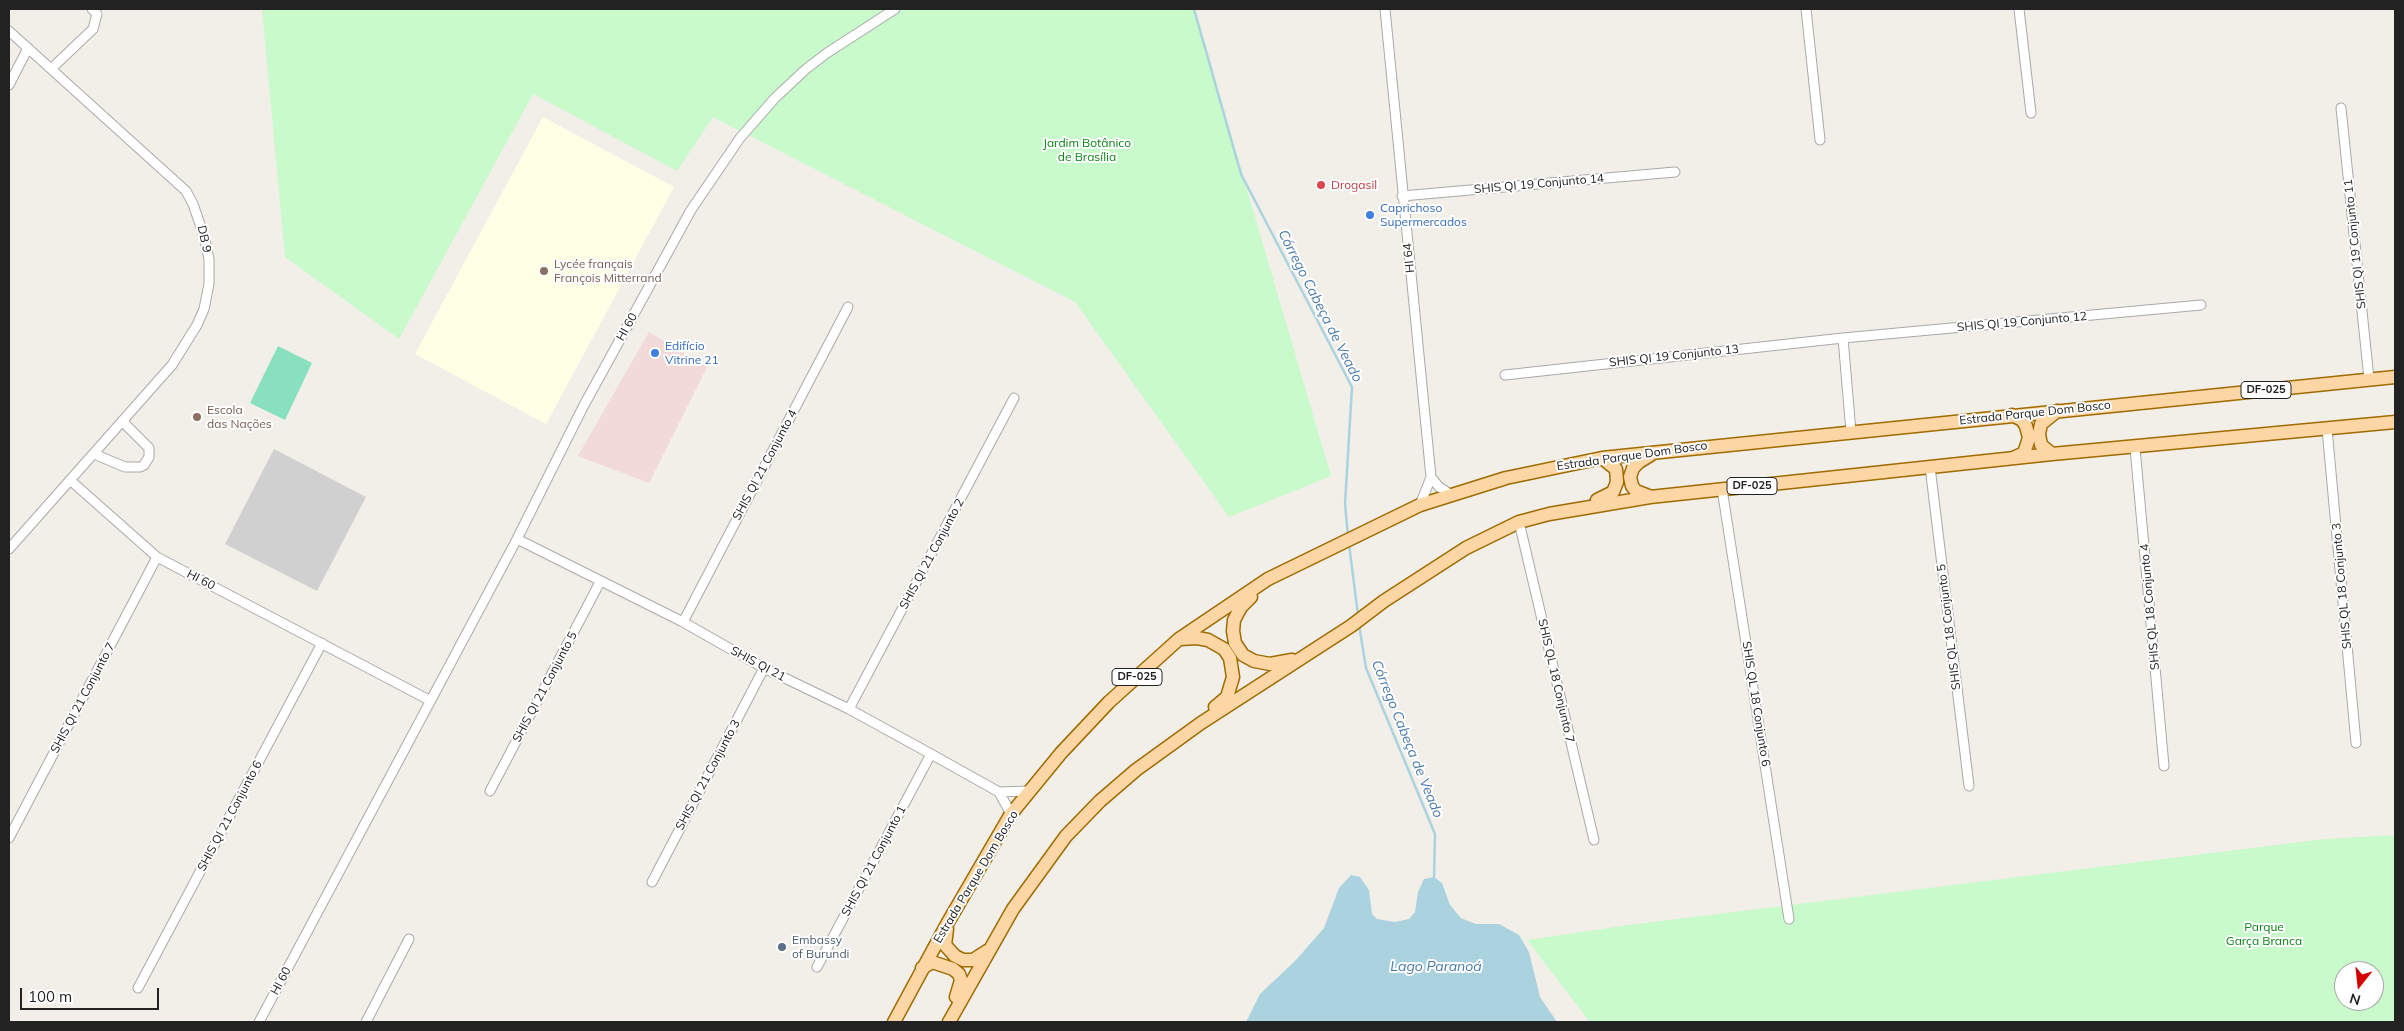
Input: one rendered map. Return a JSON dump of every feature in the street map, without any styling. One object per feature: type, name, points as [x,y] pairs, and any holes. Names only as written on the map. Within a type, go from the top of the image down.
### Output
[{"type":"main road","name":"Estrada Parque Dom Bosco","points":[[894,1022],[922,968],[1011,814],[1029,791],[1109,702],[1179,639],[1268,579],[1374,525],[1420,505],[1450,494],[1545,468],[1602,458],[2395,377]]},
{"type":"main road","points":[[2052,454],[2041,445],[2039,434],[2041,424],[2057,411]]},
{"type":"main road","points":[[2011,459],[2024,453],[2029,438],[2026,426],[2022,420],[2012,415]]},
{"type":"main road","name":"DF-025","points":[[949,1022],[1013,909],[1047,862],[1081,820],[1136,770],[1201,723],[1351,626],[1384,601],[1466,548],[1519,522],[1650,497],[2052,454],[2135,448],[2395,422]]},
{"type":"main road","points":[[1650,497],[1636,491],[1632,486],[1630,477],[1633,468],[1654,452]]},
{"type":"main road","points":[[1574,510],[1603,498],[1615,488],[1616,469],[1602,458]]},
{"type":"main road","points":[[1268,579],[1241,607],[1234,620],[1233,631],[1236,643],[1243,655],[1270,664],[1302,657]]},
{"type":"main road","points":[[1179,639],[1197,638],[1208,640],[1224,649],[1232,666],[1233,678],[1227,697],[1204,716],[1201,723]]},
{"type":"main road","points":[[947,924],[945,945],[955,956],[963,960],[973,960],[989,950]]},
{"type":"main road","points":[[922,968],[928,963],[937,963],[953,969],[959,974],[961,985],[949,1022]]},
{"type":"street","points":[[52,70],[93,29],[97,14],[92,9]]},
{"type":"street","name":"HI 60","points":[[259,1022],[429,700],[517,539],[583,407],[691,210],[718,167],[770,105],[806,69],[848,38],[895,9]]},
{"type":"street","name":"HI 64","points":[[1386,9],[1402,196],[1431,477],[1420,505]]},
{"type":"street","points":[[1806,9],[1820,140]]},
{"type":"street","points":[[2019,9],[2032,113]]},
{"type":"street","name":"DB 9","points":[[9,31],[186,192],[193,204],[204,236],[209,259],[209,284],[204,309],[197,325],[172,365],[70,480]]},
{"type":"street","points":[[9,85],[28,48]]},
{"type":"street","name":"SHIS QI 19 Conjunto 11","points":[[2341,108],[2369,380]]},
{"type":"street","name":"SHIS QI 19 Conjunto 14","points":[[1402,196],[1675,172]]},
{"type":"street","name":"SHIS QI 19 Conjunto 12","points":[[1843,338],[2201,305]]},
{"type":"street","name":"SHIS QI 21 Conjunto 4","points":[[682,622],[848,307]]},
{"type":"street","points":[[1843,338],[1851,432]]},
{"type":"street","name":"SHIS QI 19 Conjunto 13","points":[[1505,375],[1843,338]]},
{"type":"street","name":"SHIS QI 21 Conjunto 2","points":[[849,709],[1014,398]]},
{"type":"street","points":[[94,454],[125,467],[140,467],[144,465],[149,457],[148,448],[122,421]]},
{"type":"street","name":"SHIS QL 18 Conjunto 3","points":[[2327,429],[2356,743]]},
{"type":"street","name":"SHIS QL 18 Conjunto 4","points":[[2135,448],[2164,766]]},
{"type":"street","name":"SHIS QL 18 Conjunto 5","points":[[1930,467],[1969,786]]},
{"type":"street","points":[[1431,477],[1439,487],[1450,494]]},
{"type":"street","points":[[9,549],[70,480]]},
{"type":"street","name":"HI 60","points":[[70,480],[157,557],[429,700]]},
{"type":"street","name":"SHIS QL 18 Conjunto 6","points":[[1722,489],[1789,919]]},
{"type":"street","name":"SHIS QL 18 Conjunto 7","points":[[1519,522],[1594,840]]},
{"type":"street","name":"SHIS QI 21","points":[[517,539],[682,622],[764,668],[849,709],[931,754],[998,792],[1011,814]]},
{"type":"street","name":"SHIS QI 21 Conjunto 7","points":[[9,838],[157,557]]},
{"type":"street","name":"SHIS QI 21 Conjunto 5","points":[[490,791],[600,582]]},
{"type":"street","name":"SHIS QI 21 Conjunto 6","points":[[138,988],[322,643]]},
{"type":"street","name":"SHIS QI 21 Conjunto 3","points":[[652,882],[764,668]]},
{"type":"street","name":"SHIS QI 21 Conjunto 1","points":[[817,967],[931,754]]},
{"type":"street","points":[[998,792],[1029,791]]},
{"type":"street","points":[[366,1022],[409,939]]},
{"type":"shaded area","name":"Lycée français François Mitterrand","points":[[543,117],[674,187],[546,424],[415,354]]},
{"type":"shaded area","points":[[649,332],[707,367],[649,483],[578,456]]},
{"type":"shaded area","points":[[274,449],[366,497],[317,591],[225,544]]},
{"type":"green space","name":"Jardim Botânico de Brasília","points":[[262,9],[1194,9],[1331,476],[1229,517],[1075,302],[713,117],[677,171],[533,94],[399,339],[285,257]]},
{"type":"green space","points":[[278,346],[312,363],[285,420],[250,403]]},
{"type":"green space","name":"Parque Garça Branca","points":[[2395,835],[2395,1022],[1590,1022],[1527,940],[1629,925],[2325,839]]},
{"type":"water","name":"Lago Paranoá","points":[[1351,875],[1360,877],[1369,890],[1372,914],[1377,919],[1395,922],[1409,919],[1415,912],[1418,892],[1424,879],[1434,877],[1442,883],[1450,905],[1461,918],[1476,924],[1499,924],[1519,935],[1529,952],[1540,997],[1557,1022],[1246,1022],[1260,994],[1296,960],[1324,928],[1339,888]]},
{"type":"waterway","name":"Córrego Cabeça de Veado","points":[[1194,9],[1241,174],[1352,387],[1345,504],[1348,536]]},
{"type":"waterway","name":"Córrego Cabeça de Veado","points":[[1349,544],[1358,615]]},
{"type":"waterway","name":"Córrego Cabeça de Veado","points":[[1359,625],[1366,668],[1435,834],[1434,878]]},
{"type":"place","name":"Drogasil","points":[[1321,185]]},
{"type":"place","name":"Caprichoso Supermercados","points":[[1370,215]]},
{"type":"place","name":"Lycée français François Mitterrand","points":[[544,271]]},
{"type":"place","name":"Edifício Vitrine 21","points":[[655,353]]},
{"type":"place","name":"Escola das Nações","points":[[197,417]]},
{"type":"place","name":"Embassy of Burundi","points":[[782,947]]}]
